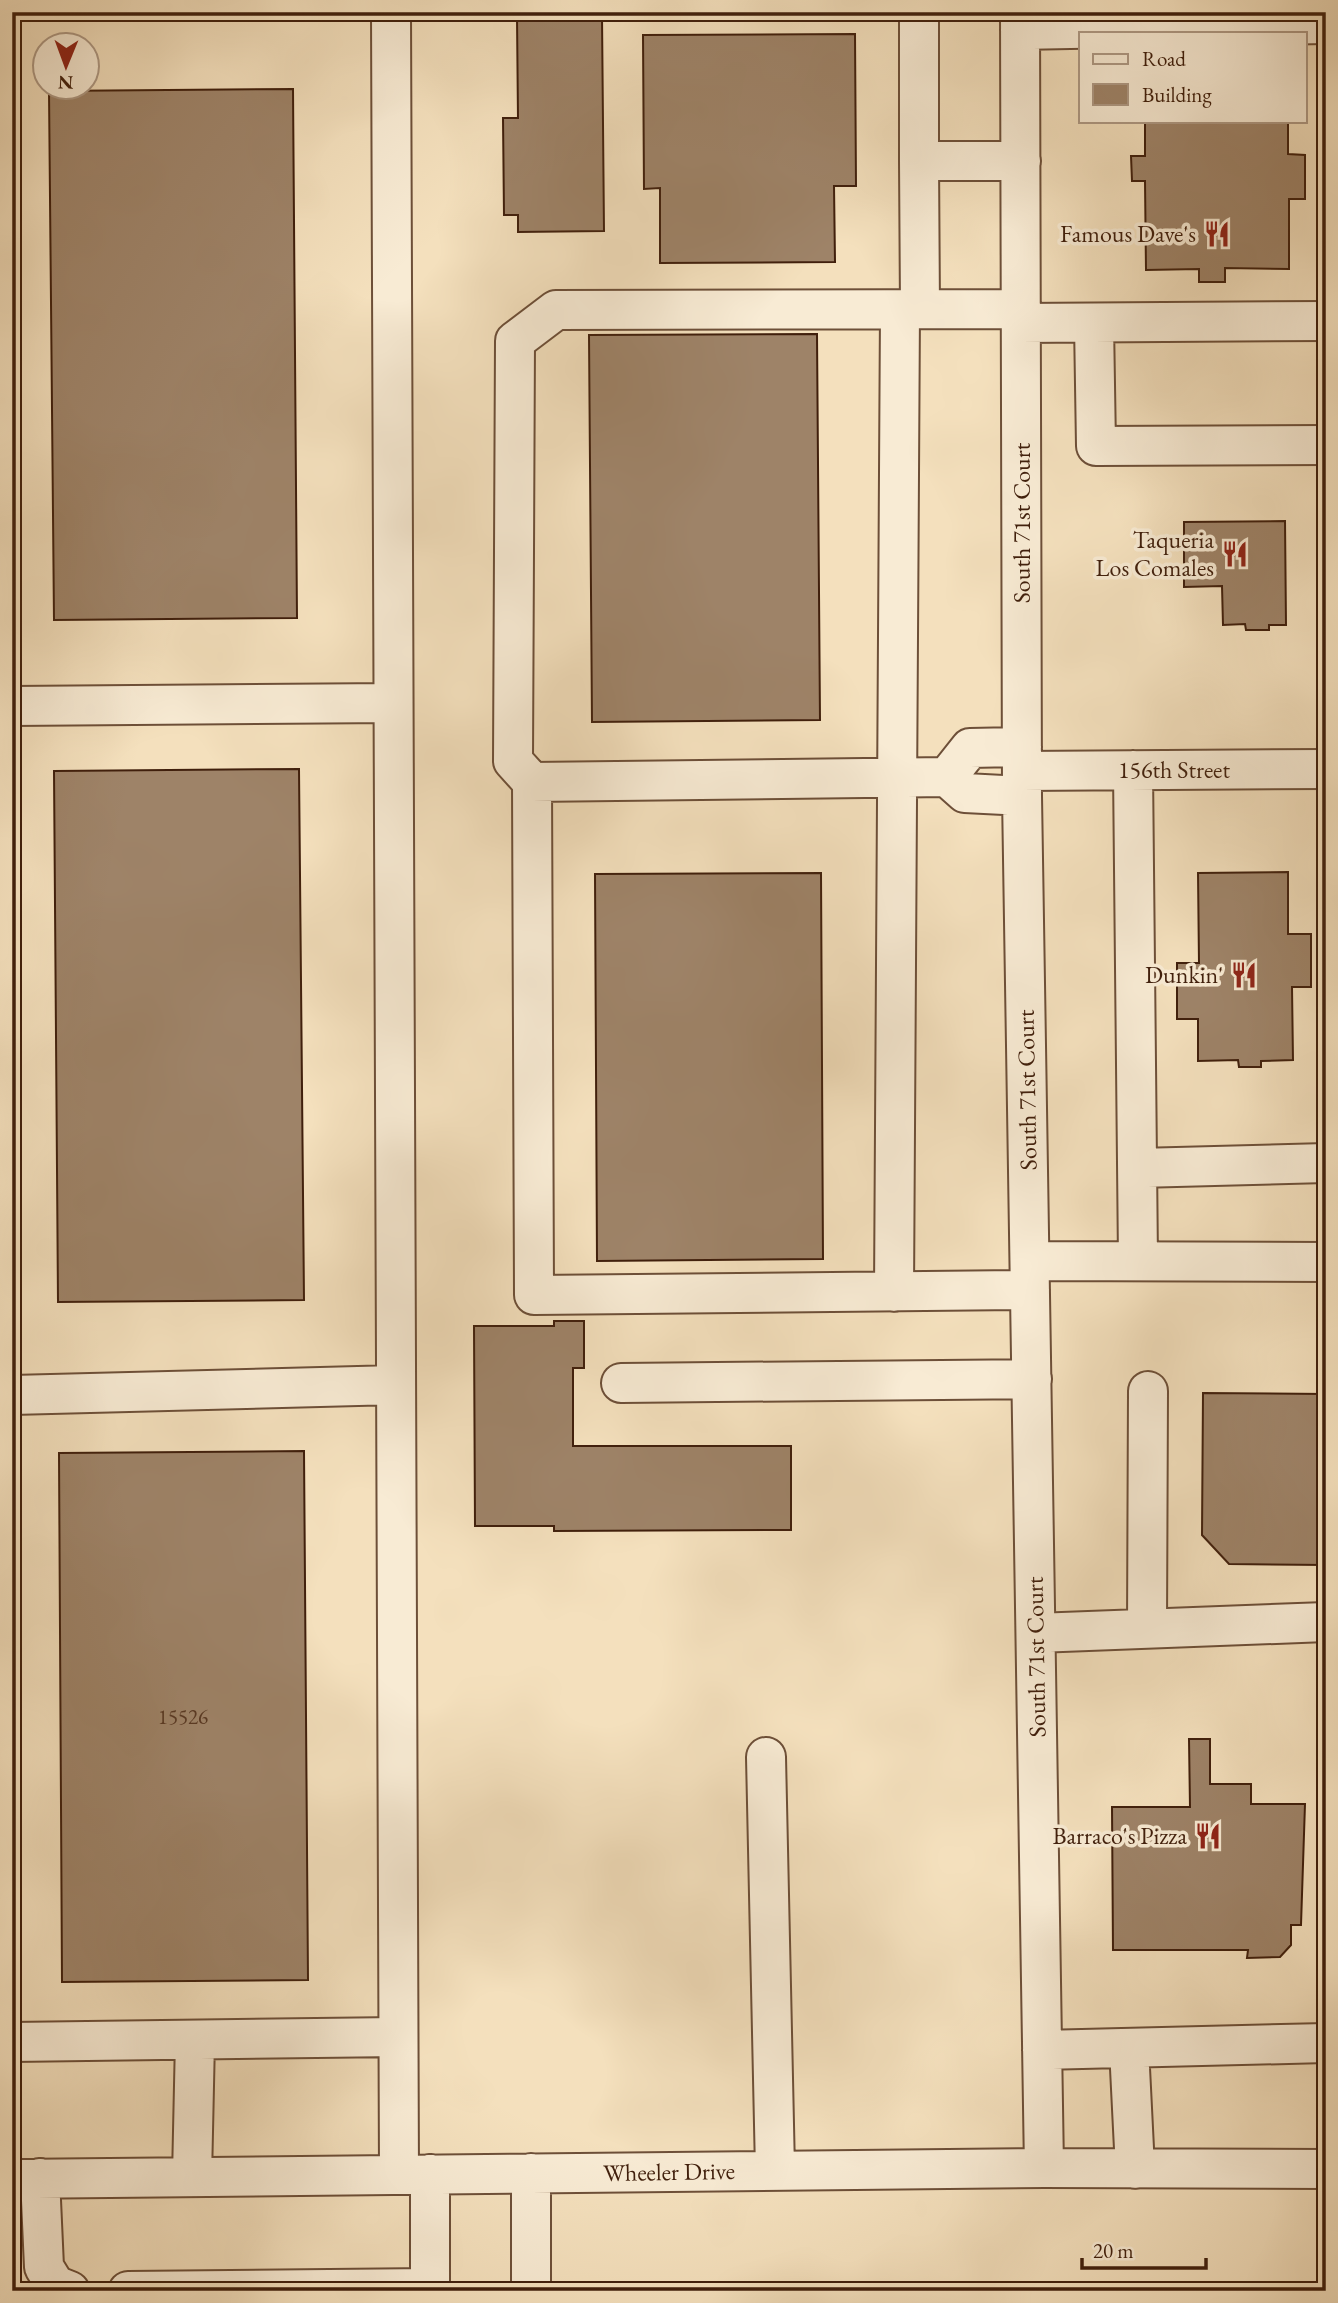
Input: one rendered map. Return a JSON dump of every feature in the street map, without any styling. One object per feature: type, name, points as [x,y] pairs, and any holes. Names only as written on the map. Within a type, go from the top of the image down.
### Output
[{"type":"street","points":[[128,2291],[430,2289],[398,2037],[390,12]]},
{"type":"street","points":[[894,1292],[898,780],[910,309],[919,161],[919,12]]},
{"type":"street","points":[[1020,21],[1326,24]]},
{"type":"street","name":"South 71st Court","points":[[1020,21],[1022,771],[1044,2168]]},
{"type":"street","points":[[919,161],[1021,161]]},
{"type":"street","points":[[1326,321],[1094,323],[910,309],[556,310],[516,341],[513,761],[532,782],[534,1295],[894,1292],[1138,1260],[1326,1262]]},
{"type":"street","points":[[1094,323],[1096,446],[1326,444]]},
{"type":"street","points":[[12,706],[393,703]]},
{"type":"street","name":"156th Street","points":[[898,780],[947,777],[965,793],[1022,771],[1326,769]]},
{"type":"street","points":[[1133,770],[1138,1260]]},
{"type":"street","points":[[532,782],[898,780]]},
{"type":"street","points":[[1138,1168],[1326,1163]]},
{"type":"street","points":[[621,1383],[1032,1379]]},
{"type":"street","points":[[12,1395],[396,1385]]},
{"type":"street","points":[[1147,1628],[1148,1391]]},
{"type":"street","points":[[1036,1633],[1326,1622]]},
{"type":"street","points":[[766,1757],[775,2171]]},
{"type":"street","points":[[12,2042],[398,2037]]},
{"type":"street","points":[[192,2177],[195,2040]]},
{"type":"street","points":[[1042,2050],[1326,2043]]},
{"type":"street","points":[[1129,2048],[1135,2168]]},
{"type":"street","name":"Wheeler Drive","points":[[26,2179],[1044,2168],[1326,2169]]},
{"type":"street","points":[[531,2173],[531,2291]]},
{"type":"street","points":[[26,2179],[44,2267],[55,2286],[69,2291]]},
{"type":"building","points":[[602,16],[604,231],[518,232],[518,215],[504,215],[503,118],[518,118],[517,17]]},
{"type":"building","points":[[855,34],[856,186],[834,186],[835,262],[660,263],[660,188],[644,189],[643,35]]},
{"type":"building","points":[[293,89],[297,618],[54,620],[49,102],[102,102],[102,91]]},
{"type":"building","name":"Famous Dave's","points":[[1145,122],[1288,122],[1288,154],[1305,155],[1305,199],[1289,199],[1289,269],[1225,268],[1225,282],[1199,282],[1199,269],[1146,270],[1145,181],[1132,181],[1131,156],[1145,156]]},
{"type":"building","points":[[817,334],[820,720],[592,722],[589,335]]},
{"type":"building","name":"Taqueria Los Comales","points":[[1285,521],[1286,625],[1269,625],[1269,630],[1246,630],[1245,624],[1223,625],[1222,586],[1184,587],[1184,522]]},
{"type":"building","points":[[299,769],[304,1300],[58,1302],[54,771]]},
{"type":"building","name":"Dunkin'","points":[[1288,872],[1288,934],[1311,934],[1311,987],[1292,987],[1293,1060],[1261,1061],[1261,1067],[1239,1067],[1238,1060],[1198,1061],[1198,1019],[1177,1019],[1177,963],[1199,963],[1198,873]]},
{"type":"building","points":[[821,873],[823,1259],[597,1261],[595,874]]},
{"type":"building","points":[[554,1321],[584,1321],[584,1368],[573,1368],[573,1446],[791,1446],[791,1530],[554,1531],[554,1526],[475,1526],[474,1326],[554,1326]]},
{"type":"building","points":[[1203,1393],[1326,1394],[1326,1565],[1229,1564],[1202,1535]]},
{"type":"building","points":[[304,1451],[308,1980],[62,1982],[59,1453]]},
{"type":"building","name":"Barraco's Pizza","points":[[1189,1739],[1210,1739],[1210,1784],[1251,1784],[1251,1804],[1305,1804],[1301,1925],[1291,1925],[1291,1945],[1280,1957],[1247,1958],[1248,1950],[1113,1950],[1112,1807],[1190,1807]]},
{"type":"place","name":"Famous Dave's","points":[[1217,234]]},
{"type":"place","name":"Taqueria Los Comales","points":[[1235,554]]},
{"type":"place","name":"Dunkin'","points":[[1244,975]]},
{"type":"place","name":"Barraco's Pizza","points":[[1208,1836]]}]
